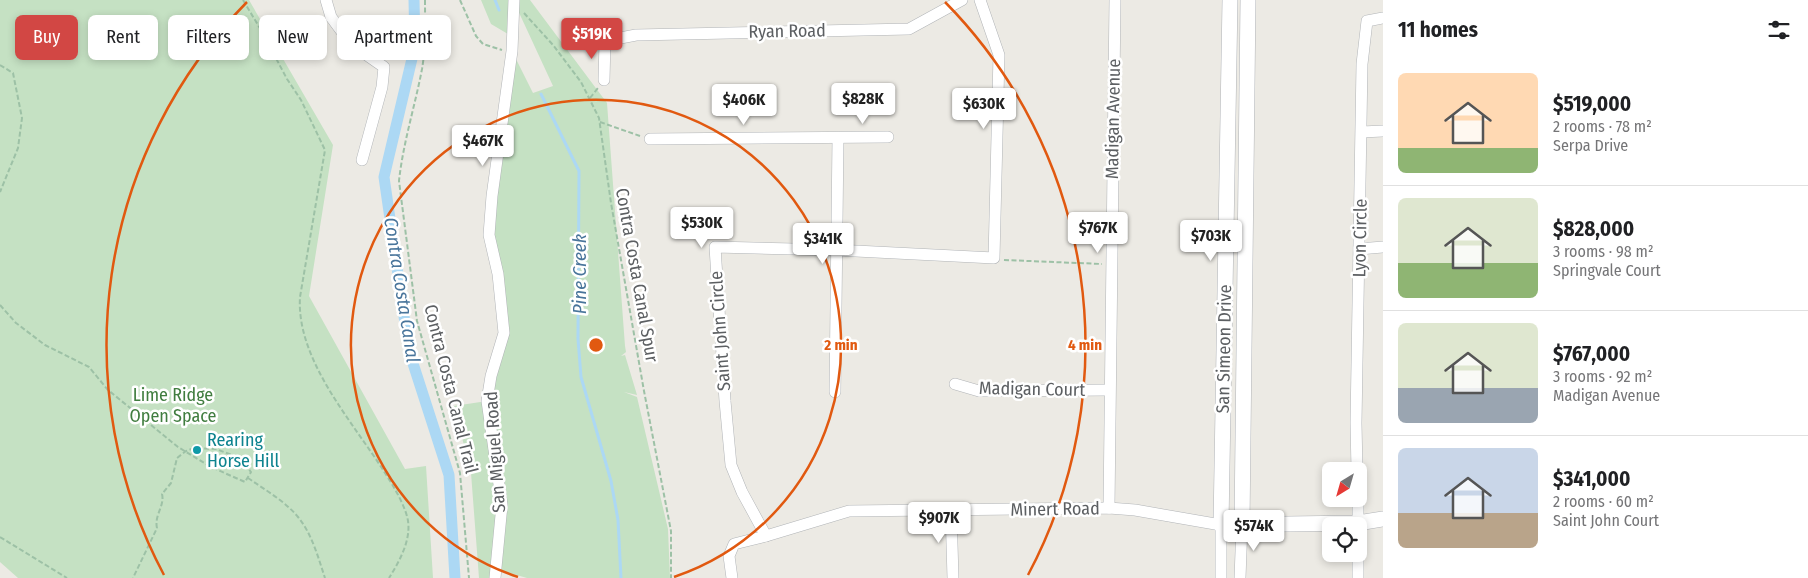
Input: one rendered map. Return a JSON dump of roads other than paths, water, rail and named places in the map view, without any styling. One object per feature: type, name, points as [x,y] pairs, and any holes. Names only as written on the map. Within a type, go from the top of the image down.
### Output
[{"type":"street","points":[[326,0],[331,17],[351,44],[384,67],[382,87],[362,160]]},
{"type":"street","name":"Ryan Road","points":[[604,80],[605,41],[636,35],[909,29],[962,0]]},
{"type":"street","name":"Saint John Circle","points":[[766,536],[742,492],[731,465],[724,401],[715,247],[836,250],[994,258],[999,55],[980,0]]},
{"type":"street","name":"Madigan Avenue","points":[[1108,508],[1114,0]]},
{"type":"street","name":"San Simeon Drive","points":[[1221,578],[1230,0]]},
{"type":"street","name":"San Simeon Drive","points":[[1240,578],[1248,0]]},
{"type":"street","name":"San Miguel Road","points":[[494,578],[502,504],[487,401],[491,376],[504,333],[498,274],[489,235],[492,196],[512,51],[514,1]]},
{"type":"street","name":"Lyon Circle","points":[[1357,462],[1362,64],[1367,22],[1383,18]]},
{"type":"street","points":[[1362,132],[1383,131]]},
{"type":"street","points":[[650,140],[888,137]]},
{"type":"street","points":[[835,392],[838,138]]},
{"type":"street","points":[[1359,249],[1383,248]]},
{"type":"street","name":"Madigan Court","points":[[955,384],[979,391],[1109,390]]},
{"type":"street","name":"Minert Road","points":[[732,578],[729,556],[734,544],[849,511],[1108,508],[1134,510],[1221,525],[1322,525]]},
{"type":"street","points":[[951,510],[953,578]]},
{"type":"street","name":"Minert Road","points":[[1367,523],[1383,519]]},
{"type":"street","points":[[1358,562],[1358,578]]},
{"type":"waterway","name":"Contra Costa Canal","points":[[414,0],[415,46],[384,177],[409,351],[449,475],[455,578]]},
{"type":"waterway","name":"Pine Creek","points":[[495,0],[499,10]]},
{"type":"waterway","name":"Pine Creek","points":[[541,94],[579,171],[578,339],[581,377],[611,481],[618,520],[621,578]]},
{"type":"place","name":"Rearing Horse Hill","points":[[197,450]]},
{"type":"park label","name":"Lime Ridge Open Space","points":[[173,405]]}]
